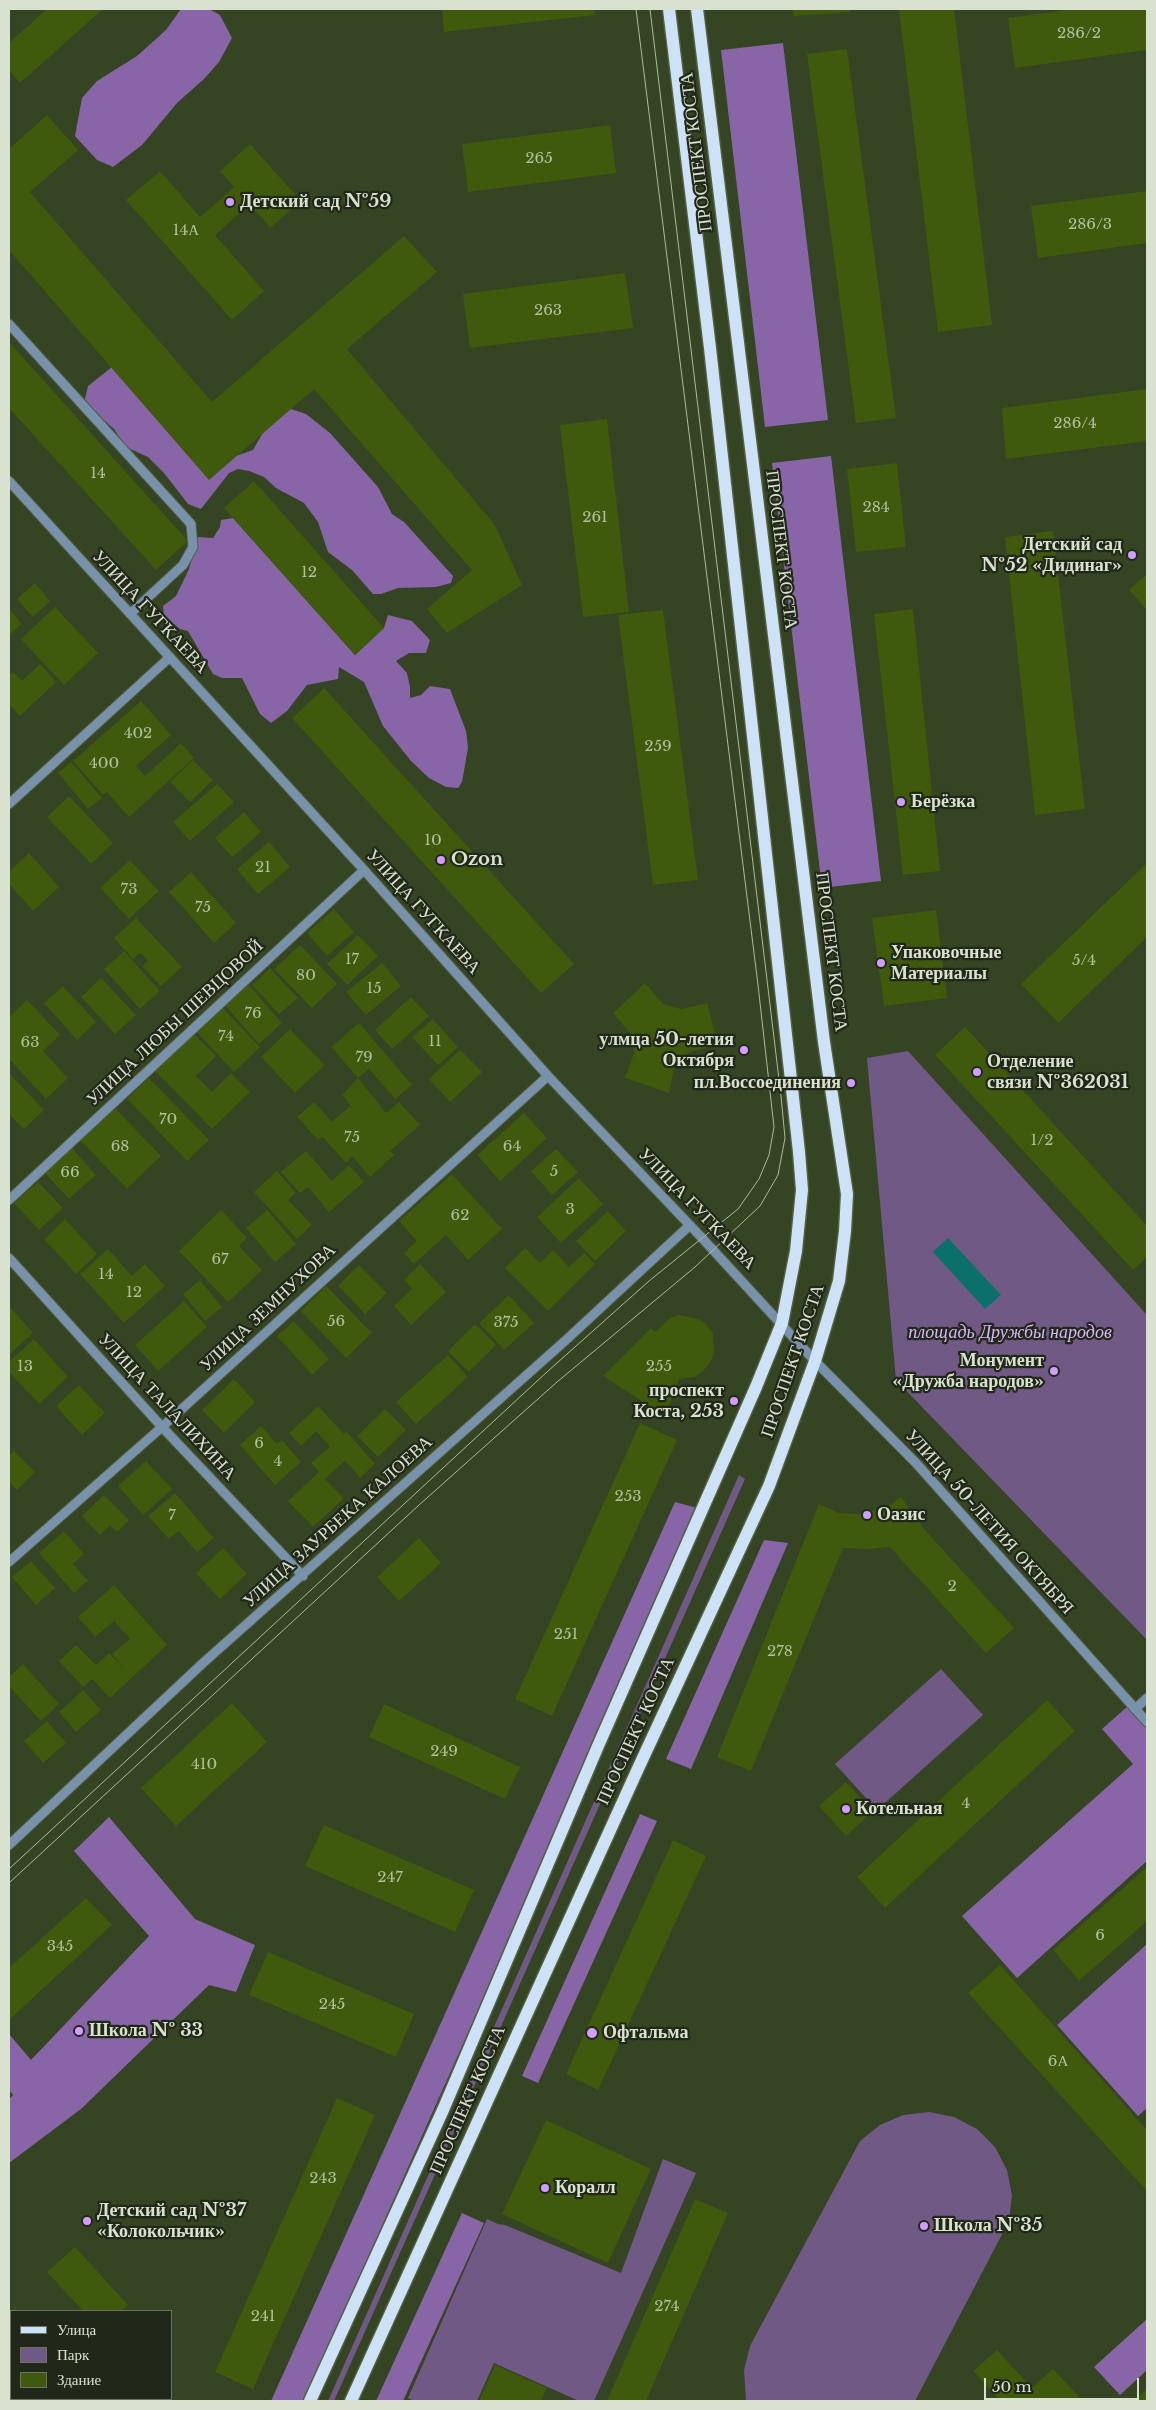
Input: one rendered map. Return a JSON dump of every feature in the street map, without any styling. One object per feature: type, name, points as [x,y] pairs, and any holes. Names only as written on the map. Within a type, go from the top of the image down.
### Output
[{"type":"main road","name":"ПРОСПЕКТ КОСТА","points":[[310,2401],[443,2110],[598,1746],[782,1324],[795,1260],[802,1190],[710,348],[669,9]]},
{"type":"main road","name":"ПРОСПЕКТ КОСТА","points":[[351,2401],[620,1808],[769,1486],[815,1361],[839,1281],[846,1231],[847,1194],[822,1022],[697,9]]},
{"type":"street","points":[[9,324],[191,524],[193,547],[183,565],[130,614]]},
{"type":"street","name":"УЛИЦА ГУГКАЕВА","points":[[9,481],[364,870],[548,1076],[690,1225],[815,1361]]},
{"type":"street","points":[[9,804],[170,657]]},
{"type":"street","name":"УЛИЦА ЛЮБЫ ШЕВЦОВОЙ","points":[[9,1200],[364,870]]},
{"type":"street","name":"УЛИЦА ЗЕМНУХОВА","points":[[9,1562],[162,1428],[548,1076]]},
{"type":"street","name":"УЛИЦА ЗАУРБЕКА КАЛОЕВА","points":[[9,1845],[203,1664],[303,1576],[690,1225]]},
{"type":"street","name":"УЛИЦА ТАЛАЛИХИНА","points":[[9,1258],[162,1428],[303,1576]]},
{"type":"street","name":"УЛИЦА 50-ЛЕТИЯ ОКТЯБРЯ","points":[[815,1361],[916,1463],[1147,1722]]},
{"type":"street","points":[[1135,1709],[1147,1698]]},
{"type":"green space","name":"площадь Дружбы народов","points":[[908,1051],[1147,1315],[1147,1640],[896,1380],[867,1058]]},
{"type":"green space","points":[[739,1475],[745,1479],[334,2401],[328,2401]]},
{"type":"green space","points":[[941,1669],[983,1715],[877,1810],[835,1764]]},
{"type":"green space","points":[[929,2112],[954,2117],[977,2129],[995,2147],[1007,2170],[1012,2195],[1009,2221],[915,2401],[746,2401],[744,2370],[750,2346],[860,2141],[880,2125],[903,2115]]},
{"type":"green space","points":[[663,2159],[696,2173],[594,2401],[579,2401],[494,2363],[477,2401],[414,2401],[408,2398],[487,2219],[621,2273]]},
{"type":"shaded area","points":[[181,9],[209,9],[220,15],[232,38],[219,62],[204,79],[177,103],[142,145],[113,167],[97,160],[75,136],[82,98],[97,81],[137,56],[166,30]]},
{"type":"shaded area","points":[[783,43],[828,420],[765,427],[721,50]]},
{"type":"shaded area","points":[[122,359],[219,462],[253,450],[269,422],[291,409],[306,414],[330,433],[378,487],[392,514],[404,522],[453,576],[451,583],[436,587],[398,588],[381,594],[373,594],[352,570],[328,552],[318,522],[304,503],[276,488],[264,477],[249,471],[238,469],[229,473],[201,509],[188,504],[164,473],[148,457],[126,447],[114,429],[84,403],[88,386]]},
{"type":"shaded area","points":[[831,456],[881,881],[822,888],[772,463]]},
{"type":"shaded area","points":[[233,518],[355,655],[384,628],[388,615],[412,621],[430,640],[426,653],[409,653],[396,661],[407,673],[410,698],[421,695],[430,686],[450,689],[466,731],[468,748],[462,782],[458,788],[446,787],[429,778],[411,761],[383,726],[364,682],[339,667],[338,679],[307,685],[287,711],[271,723],[260,714],[242,678],[222,678],[213,674],[188,631],[180,629],[164,616],[163,606],[176,596],[189,569],[198,537],[213,538],[220,527],[221,520]]},
{"type":"shaded area","points":[[675,1502],[701,1509],[304,2401],[271,2401]]},
{"type":"shaded area","points":[[764,1540],[788,1543],[691,1769],[666,1759]]},
{"type":"shaded area","points":[[1128,1706],[1147,1728],[1147,1861],[1017,1978],[962,1916],[1133,1764],[1102,1729]]},
{"type":"shaded area","points":[[640,1814],[657,1821],[538,2083],[522,2076]]},
{"type":"shaded area","points":[[109,1817],[195,1919],[255,1945],[236,1992],[209,1985],[81,2109],[9,2163],[9,2099],[13,2095],[9,2090],[9,2034],[31,2060],[149,1936],[74,1851]]},
{"type":"shaded area","points":[[1147,1944],[1147,2108],[1138,2116],[1057,2025]]},
{"type":"shaded area","points":[[462,2213],[484,2223],[403,2401],[376,2401]]},
{"type":"shaded area","points":[[1147,2319],[1147,2370],[1120,2395],[1094,2367]]},
{"type":"water","points":[[948,1238],[1001,1295],[985,1309],[933,1252]]},
{"type":"building","points":[[47,9],[103,9],[20,83],[9,70],[9,43]]},
{"type":"building","points":[[442,9],[594,9],[595,15],[444,32]]},
{"type":"building","points":[[793,9],[850,9],[850,12],[794,16]]},
{"type":"building","points":[[899,9],[954,9],[992,325],[938,332]]},
{"type":"building","points":[[1075,9],[1147,9],[1147,50],[1015,68],[1008,18]]},
{"type":"building","points":[[847,49],[896,418],[856,423],[807,54]]},
{"type":"building","points":[[47,115],[78,150],[30,192],[212,402],[404,236],[437,272],[347,349],[495,525],[522,585],[447,633],[427,609],[472,570],[314,389],[209,480],[9,250],[9,149]]},
{"type":"building","points":[[610,125],[616,173],[468,192],[462,144]]},
{"type":"building","points":[[250,144],[301,201],[270,228],[250,204],[215,235],[264,291],[232,320],[126,200],[160,171],[200,217],[234,187],[220,171]]},
{"type":"building","points":[[1147,191],[1147,243],[1038,258],[1031,206]]},
{"type":"building","points":[[625,273],[633,328],[470,348],[463,294]]},
{"type":"building","points":[[9,342],[188,541],[156,570],[9,408]]},
{"type":"building","points":[[1147,389],[1147,441],[1006,459],[1002,408]]},
{"type":"building","points":[[607,419],[629,612],[583,617],[560,425]]},
{"type":"building","points":[[897,463],[906,547],[856,552],[847,469]]},
{"type":"building","points":[[254,481],[384,628],[355,655],[224,508]]},
{"type":"building","points":[[1053,531],[1085,809],[1035,815],[1005,537]]},
{"type":"building","points":[[1147,574],[1147,610],[1129,590]]},
{"type":"building","points":[[35,583],[50,601],[33,617],[17,599]]},
{"type":"building","points":[[55,607],[98,653],[64,685],[21,639]]},
{"type":"building","points":[[9,609],[22,624],[9,635]]},
{"type":"building","points":[[913,609],[940,871],[903,875],[874,614]]},
{"type":"building","points":[[663,610],[698,880],[653,885],[618,615]]},
{"type":"building","points":[[40,664],[56,682],[20,716],[9,704],[9,676],[13,672],[22,681]]},
{"type":"building","points":[[324,688],[574,964],[541,993],[292,718]]},
{"type":"building","points":[[141,701],[171,735],[136,766],[145,776],[181,743],[194,758],[129,817],[107,792],[103,795],[73,761]]},
{"type":"building","points":[[193,760],[213,780],[190,802],[170,782]]},
{"type":"building","points":[[71,762],[102,798],[88,809],[58,773]]},
{"type":"building","points":[[217,784],[234,802],[190,841],[173,822]]},
{"type":"building","points":[[69,796],[113,843],[91,864],[47,817]]},
{"type":"building","points":[[244,812],[261,832],[232,857],[215,838]]},
{"type":"building","points":[[269,842],[290,867],[258,894],[237,869]]},
{"type":"building","points":[[29,853],[59,887],[33,911],[9,884],[9,872]]},
{"type":"building","points":[[130,860],[159,891],[129,919],[100,888]]},
{"type":"building","points":[[1147,863],[1147,937],[1058,1023],[1021,984]]},
{"type":"building","points":[[191,872],[236,923],[214,943],[169,892]]},
{"type":"building","points":[[334,909],[354,932],[327,956],[307,933]]},
{"type":"building","points":[[936,910],[947,998],[884,1006],[872,918]]},
{"type":"building","points":[[136,918],[182,967],[161,986],[142,966],[148,961],[140,953],[133,959],[114,938]]},
{"type":"building","points":[[358,935],[378,956],[347,985],[327,964]]},
{"type":"building","points":[[300,945],[337,984],[312,1008],[274,969]]},
{"type":"building","points":[[124,951],[160,991],[140,1009],[104,969]]},
{"type":"building","points":[[382,963],[401,986],[366,1015],[346,992]]},
{"type":"building","points":[[270,968],[298,998],[279,1014],[252,985]]},
{"type":"building","points":[[101,978],[136,1015],[115,1034],[81,997]]},
{"type":"building","points":[[247,983],[282,1023],[259,1044],[224,1004]]},
{"type":"building","points":[[645,983],[663,1004],[681,1009],[707,1003],[718,1045],[690,1052],[675,1064],[669,1093],[625,1078],[634,1053],[630,1033],[613,1013]]},
{"type":"building","points":[[63,986],[96,1022],[77,1040],[44,1003]]},
{"type":"building","points":[[411,997],[429,1016],[392,1049],[375,1030]]},
{"type":"building","points":[[27,1000],[60,1035],[43,1051],[68,1078],[46,1099],[9,1059],[9,1017]]},
{"type":"building","points":[[217,1002],[260,1047],[234,1072],[191,1026]]},
{"type":"building","points":[[433,1019],[458,1047],[438,1065],[412,1037]]},
{"type":"building","points":[[359,1023],[412,1085],[395,1099],[369,1069],[358,1078],[331,1047]]},
{"type":"building","points":[[965,1027],[1147,1226],[1147,1257],[1133,1270],[935,1055]]},
{"type":"building","points":[[290,1029],[325,1065],[295,1093],[261,1057]]},
{"type":"building","points":[[193,1033],[216,1056],[196,1076],[212,1092],[231,1073],[250,1092],[212,1129],[155,1071]]},
{"type":"building","points":[[460,1050],[482,1072],[450,1102],[429,1079]]},
{"type":"building","points":[[9,1073],[44,1110],[24,1129],[9,1114]]},
{"type":"building","points":[[149,1078],[209,1140],[187,1161],[127,1099]]},
{"type":"building","points":[[358,1078],[386,1113],[399,1102],[420,1125],[390,1151],[394,1155],[370,1177],[352,1156],[346,1163],[323,1137],[318,1140],[297,1117],[314,1102],[332,1122],[350,1106],[354,1110],[342,1095]]},
{"type":"building","points":[[112,1105],[161,1156],[127,1189],[78,1138]]},
{"type":"building","points":[[524,1113],[547,1138],[500,1181],[477,1155]]},
{"type":"building","points":[[72,1148],[96,1175],[69,1199],[44,1172]]},
{"type":"building","points":[[556,1149],[578,1172],[552,1195],[531,1171]]},
{"type":"building","points":[[306,1151],[332,1181],[349,1165],[364,1182],[329,1212],[308,1187],[300,1193],[281,1172]]},
{"type":"building","points":[[277,1171],[296,1193],[288,1200],[312,1225],[297,1239],[254,1192]]},
{"type":"building","points":[[452,1174],[502,1229],[468,1260],[446,1235],[414,1264],[404,1253],[417,1241],[399,1221]]},
{"type":"building","points":[[579,1178],[603,1204],[561,1243],[537,1217]]},
{"type":"building","points":[[38,1182],[63,1208],[39,1230],[14,1203]]},
{"type":"building","points":[[221,1210],[247,1238],[239,1246],[262,1270],[228,1302],[179,1251]]},
{"type":"building","points":[[267,1210],[296,1244],[275,1262],[246,1228]]},
{"type":"building","points":[[608,1211],[626,1231],[595,1261],[576,1241]]},
{"type":"building","points":[[65,1219],[97,1254],[76,1274],[44,1239]]},
{"type":"building","points":[[525,1248],[540,1263],[553,1250],[569,1267],[584,1253],[595,1264],[548,1311],[505,1268]]},
{"type":"building","points":[[108,1249],[132,1276],[145,1264],[165,1286],[124,1323],[80,1274]]},
{"type":"building","points":[[420,1264],[446,1292],[411,1325],[394,1306],[412,1289],[404,1280]]},
{"type":"building","points":[[359,1265],[387,1293],[365,1314],[338,1286]]},
{"type":"building","points":[[200,1280],[222,1307],[205,1321],[183,1294]]},
{"type":"building","points":[[326,1286],[372,1333],[346,1358],[301,1311]]},
{"type":"building","points":[[509,1295],[534,1323],[504,1350],[479,1323]]},
{"type":"building","points":[[184,1301],[207,1327],[158,1371],[135,1345]]},
{"type":"building","points":[[11,1308],[33,1333],[9,1355],[9,1309]]},
{"type":"building","points":[[679,1315],[699,1319],[707,1325],[713,1334],[714,1354],[710,1363],[695,1377],[679,1379],[665,1416],[603,1376],[651,1328],[655,1332],[670,1318]]},
{"type":"building","points":[[294,1321],[329,1359],[312,1375],[277,1336]]},
{"type":"building","points":[[475,1324],[496,1345],[469,1372],[448,1351]]},
{"type":"building","points":[[34,1339],[68,1377],[39,1404],[9,1372],[9,1362]]},
{"type":"building","points":[[448,1355],[468,1377],[416,1424],[396,1402]]},
{"type":"building","points":[[234,1379],[255,1402],[224,1433],[202,1410]]},
{"type":"building","points":[[79,1385],[105,1413],[82,1435],[56,1406]]},
{"type":"building","points":[[318,1406],[344,1434],[346,1431],[375,1464],[360,1478],[345,1461],[325,1479],[344,1498],[313,1527],[288,1501],[319,1472],[311,1463],[330,1447],[316,1431],[301,1446],[289,1433]]},
{"type":"building","points":[[385,1409],[406,1430],[378,1457],[357,1436]]},
{"type":"building","points":[[640,1423],[677,1440],[552,1716],[515,1699]]},
{"type":"building","points":[[261,1426],[277,1444],[282,1440],[301,1462],[275,1485],[240,1445]]},
{"type":"building","points":[[14,1451],[35,1472],[17,1490],[9,1482],[9,1456]]},
{"type":"building","points":[[146,1461],[172,1489],[143,1515],[118,1486]]},
{"type":"building","points":[[175,1493],[214,1538],[197,1552],[179,1531],[169,1539],[148,1516]]},
{"type":"building","points":[[104,1495],[129,1520],[117,1532],[110,1525],[100,1535],[82,1516]]},
{"type":"building","points":[[901,1497],[924,1529],[1014,1628],[986,1653],[890,1547],[869,1549],[843,1548],[751,1771],[717,1757],[819,1504],[839,1513],[859,1514],[886,1508]]},
{"type":"building","points":[[64,1531],[84,1554],[73,1564],[88,1581],[74,1593],[39,1553]]},
{"type":"building","points":[[419,1538],[441,1563],[399,1601],[377,1577]]},
{"type":"building","points":[[223,1548],[247,1574],[220,1599],[196,1573]]},
{"type":"building","points":[[31,1561],[55,1588],[36,1605],[12,1577]]},
{"type":"building","points":[[114,1585],[167,1645],[110,1698],[92,1679],[83,1687],[59,1661],[76,1645],[96,1665],[109,1653],[124,1668],[112,1654],[130,1639],[114,1621],[95,1637],[78,1617]]},
{"type":"building","points":[[23,1664],[59,1704],[41,1721],[9,1686],[9,1677]]},
{"type":"building","points":[[83,1690],[101,1710],[76,1732],[59,1712]]},
{"type":"building","points":[[1047,1700],[1075,1731],[885,1908],[857,1877]]},
{"type":"building","points":[[232,1703],[267,1742],[176,1826],[141,1788]]},
{"type":"building","points":[[384,1704],[520,1767],[505,1799],[369,1737]]},
{"type":"building","points":[[47,1721],[66,1743],[43,1763],[24,1741]]},
{"type":"building","name":"Котельная","points":[[846,1782],[873,1811],[846,1836],[819,1806]]},
{"type":"building","points":[[324,1825],[474,1890],[455,1932],[305,1866]]},
{"type":"building","points":[[673,1840],[706,1856],[598,2090],[566,2074]]},
{"type":"building","points":[[1147,1867],[1147,1921],[1079,1981],[1053,1950]]},
{"type":"building","points":[[86,1898],[112,1925],[9,2020],[9,1968]]},
{"type":"building","points":[[268,1952],[414,2014],[396,2057],[249,1995]]},
{"type":"building","points":[[1000,1965],[1147,2130],[1147,2191],[968,1993]]},
{"type":"building","points":[[337,2098],[375,2115],[253,2389],[215,2372]]},
{"type":"building","points":[[546,2120],[651,2169],[608,2263],[502,2214]]},
{"type":"building","points":[[695,2199],[728,2213],[646,2401],[607,2401]]},
{"type":"building","points":[[75,2247],[128,2305],[122,2310],[82,2310],[47,2272]]},
{"type":"building","points":[[9,2331],[10,2394],[9,2393]]},
{"type":"building","points":[[997,2350],[1032,2388],[1053,2369],[1083,2401],[1001,2401],[973,2371]]},
{"type":"building","points":[[495,2365],[547,2388],[541,2401],[479,2401]]},
{"type":"building","points":[[1147,2389],[1147,2401],[1134,2401]]},
{"type":"building","points":[[15,2400],[62,2400],[61,2401]]},
{"type":"tram line","points":[[9,1869],[548,1371],[649,1281],[738,1209],[759,1179],[769,1155],[774,1127],[758,985],[636,9]]},
{"type":"tram line","points":[[9,1883],[419,1505],[557,1382],[695,1267],[760,1206],[778,1175],[785,1138],[781,1096],[650,9]]},
{"type":"place","name":"Детский сад №59","points":[[230,202]]},
{"type":"place","name":"Детский сад №52 «Дидинаг»","points":[[1132,555]]},
{"type":"place","name":"Берёзка","points":[[901,802]]},
{"type":"place","name":"Ozon","points":[[441,860]]},
{"type":"place","name":"Упаковочные Материалы","points":[[881,963]]},
{"type":"place","name":"улмца 50-летия Октября","points":[[744,1050]]},
{"type":"place","name":"Отделение связи №362031","points":[[977,1072]]},
{"type":"place","name":"пл.Воссоединения","points":[[851,1083]]},
{"type":"place","name":"Монумент «Дружба народов»","points":[[1054,1371]]},
{"type":"place","name":"проспект Коста, 253","points":[[734,1401]]},
{"type":"place","name":"Оазис","points":[[867,1515]]},
{"type":"place","name":"Котельная","points":[[846,1809]]},
{"type":"place","name":"Школа № 33","points":[[79,2031]]},
{"type":"place","name":"Офтальма","points":[[592,2033]]},
{"type":"place","name":"Коралл","points":[[545,2188]]},
{"type":"place","name":"Детский сад №37 «Колокольчик»","points":[[87,2221]]},
{"type":"place","name":"Школа №35","points":[[924,2226]]}]
